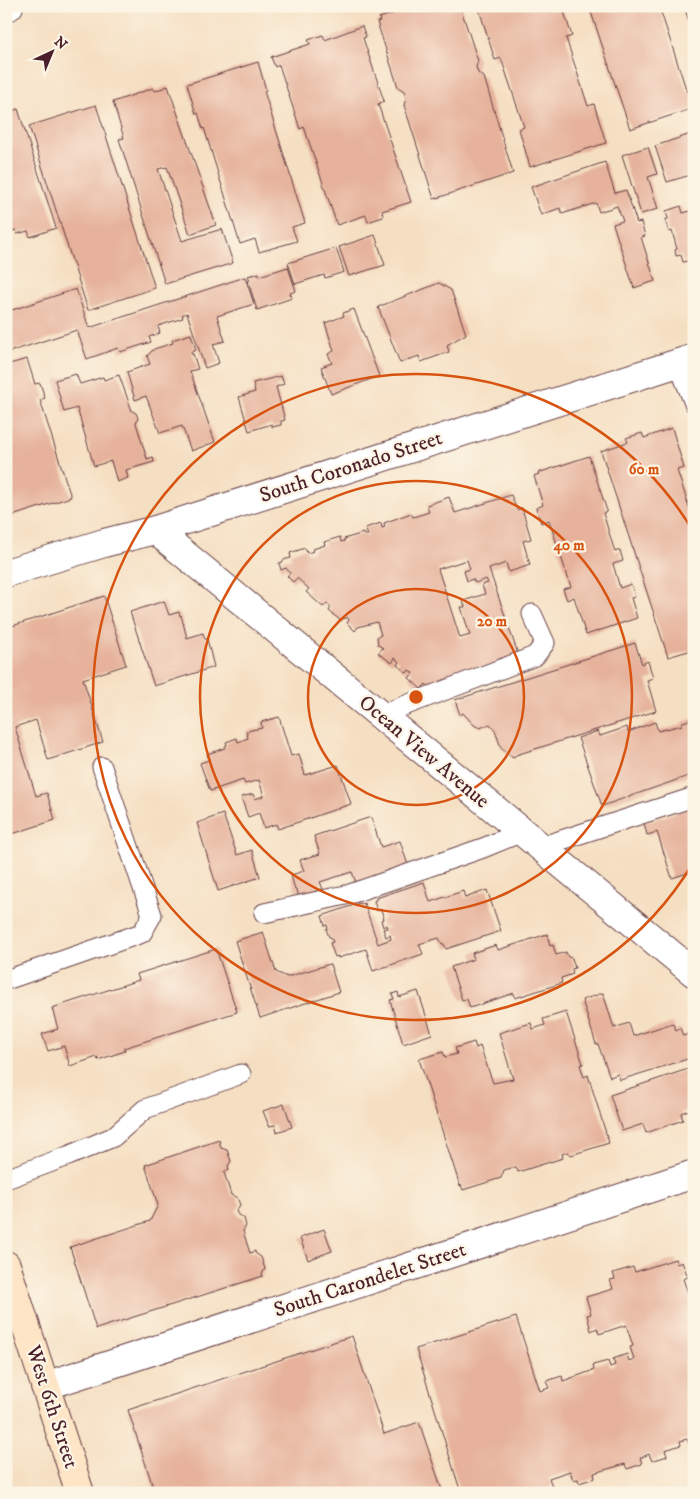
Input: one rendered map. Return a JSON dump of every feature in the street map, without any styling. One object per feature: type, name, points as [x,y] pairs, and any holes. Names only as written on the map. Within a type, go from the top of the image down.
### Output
[{"type":"main road","name":"West 6th Street","points":[[6,1265],[80,1493]]},
{"type":"street","name":"South Coronado Street","points":[[6,573],[104,543],[155,530],[686,361]]},
{"type":"street","name":"Ocean View Avenue","points":[[155,530],[694,974]]},
{"type":"street","name":"South Carondelet Street","points":[[45,1386],[694,1174]]},
{"type":"lane","points":[[686,361],[694,403]]},
{"type":"lane","points":[[380,715],[535,656],[545,642],[532,614]]},
{"type":"lane","points":[[6,980],[142,933],[152,915],[102,768]]},
{"type":"lane","points":[[264,913],[350,894],[483,848],[531,840],[694,797]]},
{"type":"lane","points":[[6,1179],[112,1137],[144,1109],[241,1074]]},
{"type":"building","points":[[416,6],[460,6],[478,61],[476,67],[478,73],[484,77],[513,173],[434,199],[404,105],[406,98],[404,91],[398,87],[377,22],[380,21],[379,18]]},
{"type":"building","points":[[478,6],[562,6],[572,36],[566,38],[588,106],[594,104],[606,143],[530,167],[519,129],[524,127],[501,58],[495,60]]},
{"type":"building","points":[[589,6],[659,6],[687,92],[694,90],[694,108],[630,129]]},
{"type":"building","points":[[684,6],[694,6],[693,34]]},
{"type":"building","points":[[362,26],[366,37],[363,38],[384,101],[378,104],[411,202],[382,211],[383,217],[368,222],[366,215],[337,225],[304,127],[300,129],[279,65],[275,67],[271,57],[310,44],[308,40],[323,35],[325,40]]},
{"type":"building","points":[[258,62],[266,90],[264,91],[305,223],[292,227],[297,241],[259,252],[255,239],[240,244],[204,128],[198,113],[196,114],[187,84]]},
{"type":"building","points":[[168,86],[216,225],[190,234],[167,167],[158,169],[182,241],[222,229],[233,263],[165,284],[119,139],[124,138],[113,102],[153,88],[155,91]]},
{"type":"building","points":[[96,105],[155,288],[88,310],[29,126]]},
{"type":"building","points":[[18,109],[56,228],[30,237],[28,231],[17,234],[16,230],[6,233],[6,113]]},
{"type":"building","points":[[694,133],[694,174],[667,182],[655,146]]},
{"type":"building","points":[[648,147],[657,174],[648,177],[658,209],[641,214],[622,155]]},
{"type":"building","points":[[605,162],[615,193],[626,190],[637,223],[641,222],[645,236],[641,237],[655,281],[634,288],[613,224],[623,221],[617,206],[599,212],[596,203],[562,214],[560,208],[541,215],[531,187]]},
{"type":"building","points":[[681,206],[683,213],[694,210],[694,259],[683,262],[681,255],[676,256],[675,250],[677,249],[672,231],[669,232],[665,220],[668,219],[666,211]]},
{"type":"building","points":[[375,235],[385,265],[349,276],[339,247]]},
{"type":"building","points":[[336,248],[344,272],[325,278],[324,275],[295,284],[288,263]]},
{"type":"building","points":[[288,267],[296,291],[290,293],[292,298],[257,310],[248,276],[259,273],[259,276]]},
{"type":"building","points":[[245,277],[254,304],[217,316],[225,341],[213,344],[219,363],[205,368],[187,313],[182,315],[183,318],[158,326],[160,333],[149,337],[151,342],[120,352],[118,348],[87,359],[77,330],[6,353],[6,312],[76,289],[89,328]]},
{"type":"building","points":[[439,283],[451,290],[466,334],[447,345],[449,352],[421,362],[419,356],[400,363],[378,307]]},
{"type":"building","points":[[354,309],[379,376],[331,394],[321,367],[332,363],[328,354],[334,351],[325,323],[344,316],[343,313]]},
{"type":"building","points":[[191,334],[196,350],[191,352],[191,354],[193,354],[198,369],[190,371],[215,442],[191,451],[182,426],[160,433],[146,396],[135,400],[127,372],[150,364],[147,356],[154,349],[173,343],[172,340]]},
{"type":"building","points":[[27,359],[35,384],[40,383],[45,398],[40,400],[71,497],[6,518],[6,365]]},
{"type":"building","points":[[76,374],[80,384],[103,377],[104,380],[119,375],[132,411],[136,413],[138,418],[136,423],[147,459],[153,457],[154,462],[126,470],[128,478],[117,482],[111,461],[94,466],[77,408],[64,412],[55,380]]},
{"type":"building","points":[[281,376],[284,384],[276,387],[285,420],[281,421],[281,425],[272,427],[272,424],[249,431],[239,397],[255,392],[253,383]]},
{"type":"building","points":[[672,428],[684,468],[677,470],[694,522],[694,655],[692,650],[668,657],[601,451],[628,442],[626,438],[642,433],[644,438]]},
{"type":"building","points":[[589,456],[607,511],[603,513],[615,552],[620,550],[623,561],[613,564],[620,588],[631,584],[635,597],[631,598],[637,618],[586,635],[574,597],[567,600],[563,589],[571,587],[549,520],[541,523],[536,508],[543,505],[534,476]]},
{"type":"building","points":[[511,495],[517,510],[522,508],[531,539],[523,541],[530,565],[509,572],[506,563],[489,569],[519,657],[429,687],[426,684],[421,689],[409,678],[413,673],[409,670],[407,673],[397,665],[399,662],[395,658],[392,663],[378,653],[383,648],[378,645],[377,637],[381,635],[377,622],[358,627],[355,631],[347,623],[349,620],[347,617],[341,621],[329,611],[331,607],[327,603],[323,607],[306,592],[309,589],[297,578],[293,582],[287,576],[290,573],[286,568],[281,570],[279,563],[291,558],[290,553],[305,548],[307,553],[314,551],[313,549],[325,545],[324,542],[340,537],[341,542],[345,541],[344,539],[363,533],[368,535],[365,528],[381,523],[382,528],[385,527],[384,523],[411,513],[413,517],[429,512],[427,505],[449,497],[455,513]],"holes":[[[467,560],[470,569],[464,571],[467,581],[473,579],[475,583],[486,579],[488,583],[482,585],[485,594],[463,601],[465,607],[461,607],[470,635],[460,638],[438,569]]]},
{"type":"building","points":[[104,596],[126,665],[83,679],[103,742],[48,760],[36,720],[15,727],[36,796],[47,793],[55,820],[6,836],[6,628]]},
{"type":"building","points":[[164,601],[169,615],[179,612],[181,615],[187,638],[203,633],[205,639],[207,639],[214,667],[154,686],[130,612]]},
{"type":"building","points":[[635,643],[642,664],[648,661],[653,678],[647,680],[656,711],[516,755],[513,758],[501,748],[495,730],[490,724],[480,728],[474,725],[463,713],[460,715],[455,700]]},
{"type":"building","points":[[279,717],[291,756],[299,754],[305,775],[338,765],[351,804],[278,829],[276,824],[264,828],[259,813],[248,817],[241,797],[253,794],[255,799],[264,796],[259,780],[245,784],[243,780],[210,791],[200,763],[209,760],[207,754],[225,748],[226,742],[237,738],[238,742],[248,738],[246,731],[262,728],[261,722]]},
{"type":"building","points":[[694,718],[694,774],[602,806],[578,738],[598,731],[600,736],[627,727],[628,732],[655,722],[658,731],[682,725],[681,723]]},
{"type":"building","points":[[694,806],[694,871],[672,878],[657,832],[647,835],[644,823]]},
{"type":"building","points":[[223,814],[237,855],[252,850],[260,877],[218,891],[197,823]]},
{"type":"building","points":[[371,817],[381,847],[400,841],[410,871],[358,888],[352,872],[320,882],[323,889],[299,897],[291,875],[304,871],[300,860],[320,854],[314,836]]},
{"type":"building","points":[[424,882],[430,902],[463,891],[465,898],[487,890],[501,931],[446,949],[439,938],[419,944],[423,954],[373,971],[366,949],[338,958],[338,956],[335,957],[330,943],[333,942],[331,937],[329,937],[326,929],[328,928],[327,925],[325,926],[322,916],[364,903],[378,944],[391,939],[390,935],[386,937],[383,929],[388,928],[387,925],[383,927],[381,920],[384,919],[381,909],[377,911],[374,901],[376,898]]},
{"type":"building","points":[[263,932],[276,972],[287,977],[330,964],[339,992],[260,1018],[235,941]]},
{"type":"building","points":[[547,934],[550,946],[553,945],[556,955],[566,952],[568,957],[572,958],[575,968],[572,969],[573,974],[561,978],[562,983],[515,998],[514,993],[470,1008],[467,999],[462,1000],[451,967],[474,959],[472,953],[496,945],[498,950]]},
{"type":"building","points":[[216,949],[237,1012],[124,1048],[125,1051],[98,1060],[97,1057],[70,1066],[64,1046],[48,1051],[42,1034],[58,1029],[52,1008],[139,980],[137,974]]},
{"type":"building","points":[[418,991],[432,1034],[403,1044],[390,1000],[394,999],[392,994],[398,992],[399,997]]},
{"type":"building","points":[[603,993],[614,1028],[629,1023],[633,1036],[673,1023],[676,1030],[680,1028],[683,1036],[691,1033],[694,1043],[694,1057],[620,1080],[618,1074],[610,1077],[598,1044],[596,1044],[582,1000]]},
{"type":"building","points":[[566,1012],[583,1064],[580,1065],[584,1077],[588,1075],[609,1143],[571,1155],[567,1152],[562,1154],[563,1158],[518,1172],[516,1167],[504,1170],[501,1178],[463,1190],[460,1186],[419,1059],[443,1052],[445,1057],[457,1054],[455,1048],[474,1042],[476,1048],[480,1046],[493,1083],[513,1079],[499,1033],[531,1023],[533,1029],[545,1025],[543,1019]]},
{"type":"building","points":[[694,1067],[694,1108],[681,1113],[683,1120],[646,1133],[643,1124],[622,1131],[610,1095]]},
{"type":"building","points":[[284,1104],[292,1127],[277,1132],[275,1125],[269,1126],[263,1111]]},
{"type":"building","points":[[219,1140],[221,1148],[227,1150],[231,1161],[228,1166],[229,1170],[224,1172],[231,1195],[237,1197],[240,1205],[236,1211],[238,1215],[244,1218],[246,1226],[243,1231],[250,1253],[255,1251],[261,1257],[265,1269],[262,1274],[263,1276],[96,1329],[70,1247],[150,1221],[158,1205],[145,1165]]},
{"type":"building","points":[[324,1229],[332,1251],[308,1260],[300,1238]]},
{"type":"building","points":[[675,1259],[677,1264],[682,1262],[688,1277],[683,1279],[694,1310],[694,1453],[692,1453],[687,1439],[680,1441],[681,1445],[665,1450],[667,1456],[652,1461],[649,1454],[640,1458],[642,1464],[627,1469],[625,1464],[594,1473],[595,1478],[579,1483],[578,1479],[573,1480],[570,1471],[549,1478],[552,1486],[547,1488],[548,1493],[461,1493],[416,1349],[516,1317],[540,1391],[549,1388],[546,1381],[562,1376],[563,1381],[594,1370],[593,1365],[608,1361],[610,1367],[615,1365],[613,1359],[627,1354],[629,1361],[634,1359],[630,1347],[633,1346],[626,1325],[599,1334],[597,1328],[591,1331],[587,1315],[591,1314],[586,1297],[613,1289],[610,1280],[615,1279],[613,1273],[633,1267],[635,1272]]},
{"type":"building","points":[[352,1336],[384,1434],[419,1422],[443,1493],[155,1493],[128,1410]]}]
